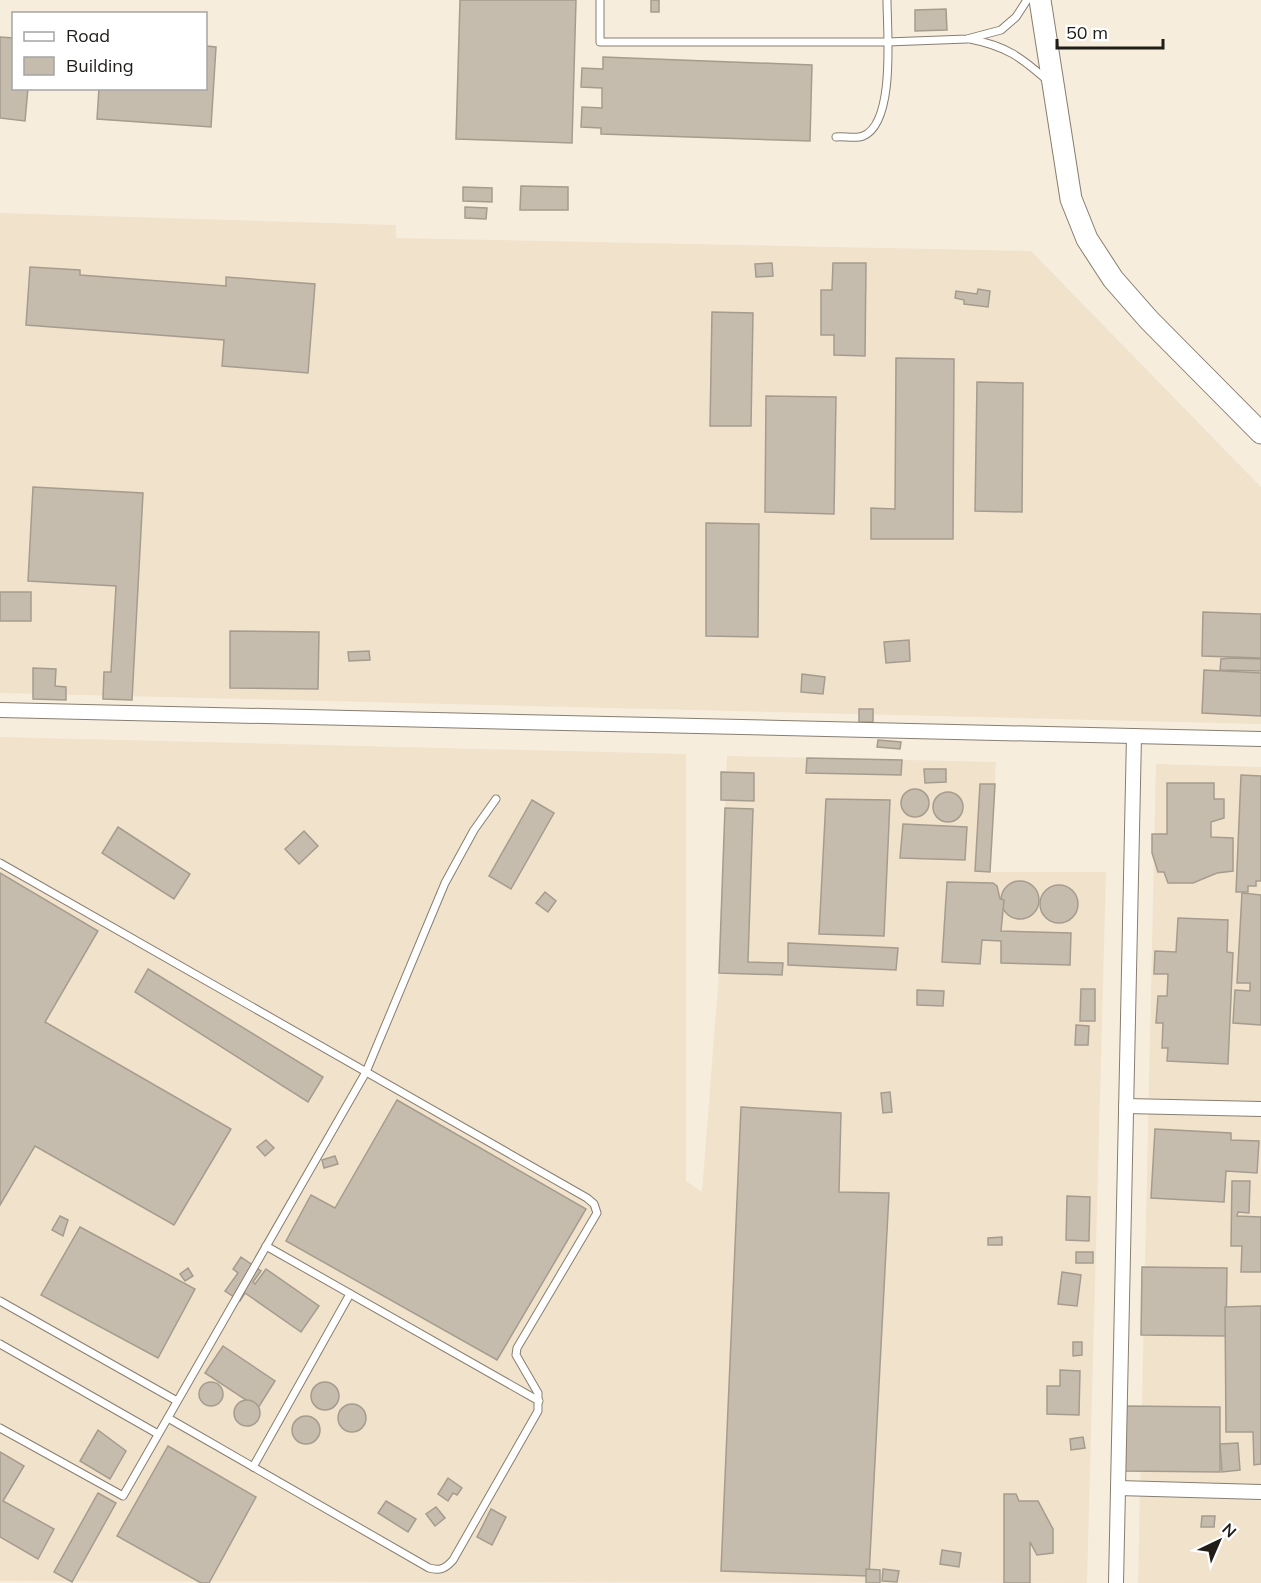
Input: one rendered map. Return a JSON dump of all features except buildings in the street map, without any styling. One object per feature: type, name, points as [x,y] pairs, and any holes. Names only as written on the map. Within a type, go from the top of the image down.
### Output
[{"type":"main road","points":[[1040,0],[1071,199],[1087,239],[1113,279],[1149,320],[1261,433]]},
{"type":"street","points":[[0,710],[1261,739]]},
{"type":"street","points":[[1116,1583],[1134,736]]},
{"type":"street","points":[[1126,1106],[1261,1109]]},
{"type":"street","points":[[1118,1488],[1261,1492]]},
{"type":"lane","points":[[600,0],[600,42],[887,42],[967,39],[997,44],[1022,57],[1054,87]]},
{"type":"lane","points":[[836,136],[863,136],[876,127],[885,108],[887,0]]},
{"type":"lane","points":[[967,39],[1001,30],[1016,17],[1027,0]]},
{"type":"lane","points":[[0,1428],[123,1496],[366,1072],[445,883],[474,831],[496,800]]},
{"type":"lane","points":[[0,862],[587,1198],[594,1204],[597,1213],[594,1222],[517,1348],[516,1355],[538,1394],[538,1412],[453,1560],[439,1570],[429,1568],[168,1418]]},
{"type":"lane","points":[[266,1246],[539,1401]]},
{"type":"lane","points":[[253,1467],[350,1294]]},
{"type":"lane","points":[[0,1301],[177,1401]]},
{"type":"lane","points":[[0,1344],[158,1434]]},
{"type":"shaded area","points":[[0,213],[396,225],[396,238],[1031,251],[1261,487],[1261,724],[0,693]]},
{"type":"shaded area","points":[[0,737],[686,754],[686,1181],[702,1192],[719,973],[727,756],[996,762],[990,872],[1106,872],[1087,1583],[0,1581]]},
{"type":"shaded area","points":[[1156,764],[1261,767],[1261,1583],[1138,1583]]}]
